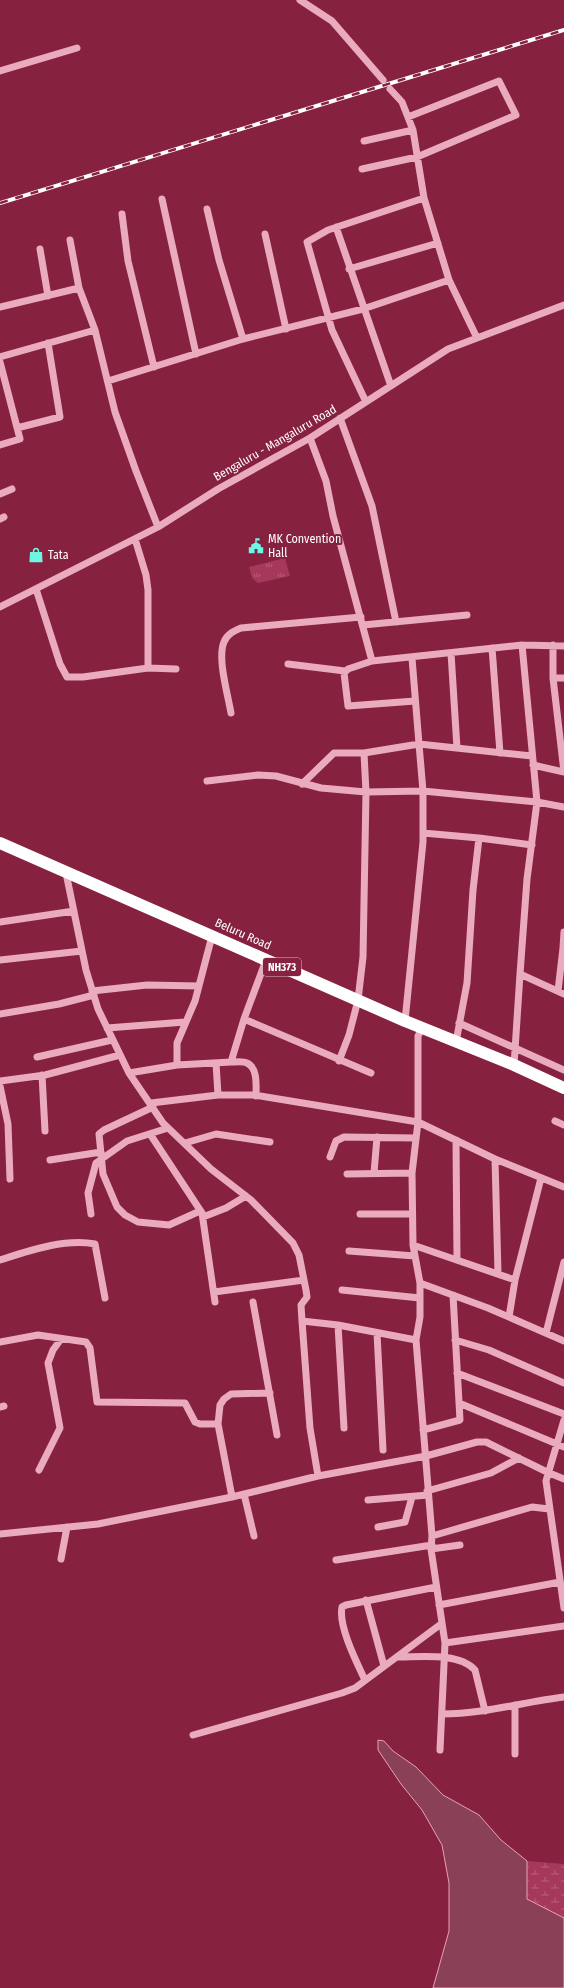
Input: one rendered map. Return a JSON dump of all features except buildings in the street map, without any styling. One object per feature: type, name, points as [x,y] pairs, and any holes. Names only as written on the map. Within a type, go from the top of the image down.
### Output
[{"type":"highway","name":"Beluru Road","points":[[0,843],[405,1021],[514,1065],[564,1088]]},
{"type":"street","points":[[300,0],[332,21],[383,80]]},
{"type":"street","points":[[0,71],[77,48]]},
{"type":"street","points":[[362,169],[417,157],[516,115],[500,81],[408,117]]},
{"type":"street","points":[[390,89],[402,102],[413,130],[424,198],[449,280],[477,338]]},
{"type":"street","points":[[364,141],[413,130]]},
{"type":"street","points":[[366,402],[332,330],[306,243],[336,227],[424,198]]},
{"type":"street","points":[[162,199],[196,354]]},
{"type":"street","points":[[207,209],[219,260],[243,339]]},
{"type":"street","points":[[122,214],[128,261],[154,367]]},
{"type":"street","points":[[336,227],[390,386]]},
{"type":"street","points":[[265,234],[286,329]]},
{"type":"street","points":[[70,240],[79,288],[95,330],[115,412],[158,527]]},
{"type":"street","points":[[349,269],[438,243]]},
{"type":"street","points":[[40,249],[48,296]]},
{"type":"street","points":[[108,381],[243,339],[329,319],[363,309],[449,280]]},
{"type":"street","points":[[0,307],[79,288]]},
{"type":"street","name":"Bengaluru - Mangaluru Road","points":[[0,607],[158,527],[218,489],[310,438],[448,349],[564,305]]},
{"type":"street","points":[[0,357],[95,330]]},
{"type":"street","points":[[17,428],[60,417],[48,343]]},
{"type":"street","points":[[0,362],[20,439],[0,445]]},
{"type":"street","points":[[340,418],[372,506],[396,622]]},
{"type":"street","points":[[310,438],[326,481],[332,516],[372,661]]},
{"type":"street","points":[[0,494],[12,489]]},
{"type":"street","points":[[135,539],[146,575],[148,590],[148,668]]},
{"type":"street","points":[[36,589],[60,664],[67,677],[83,677],[148,668],[176,669]]},
{"type":"street","points":[[363,625],[467,615]]},
{"type":"street","points":[[232,713],[222,651],[224,641],[230,633],[241,628],[361,617]]},
{"type":"street","points":[[514,1065],[527,879],[537,802],[522,645]]},
{"type":"street","points":[[288,664],[345,671],[372,661],[412,658],[522,645],[564,646]]},
{"type":"street","points":[[533,765],[564,772],[553,678],[553,645]]},
{"type":"street","points":[[492,648],[500,753]]},
{"type":"street","points":[[451,653],[457,748]]},
{"type":"street","points":[[405,1021],[410,985],[423,833],[423,791],[412,658]]},
{"type":"street","points":[[345,671],[348,706],[415,701]]},
{"type":"street","points":[[553,678],[564,678]]},
{"type":"street","points":[[302,784],[334,753],[364,753],[419,744],[532,756]]},
{"type":"street","points":[[339,1061],[349,1035],[358,1000],[362,957],[366,792],[364,753]]},
{"type":"street","points":[[207,781],[258,775],[276,776],[321,788],[366,792],[423,791],[537,802],[564,807]]},
{"type":"street","points":[[423,833],[532,845]]},
{"type":"street","points":[[456,1042],[467,983],[473,890],[479,838]]},
{"type":"street","points":[[66,873],[82,951],[93,993],[106,1028],[128,1073],[152,1105],[163,1123],[211,1169],[246,1196],[292,1242],[299,1255],[307,1297],[301,1305],[310,1428],[318,1476]]},
{"type":"street","points":[[0,922],[74,911]]},
{"type":"street","points":[[520,974],[561,992],[564,932]]},
{"type":"street","points":[[178,1065],[178,1043],[185,1022],[196,1001],[212,936]]},
{"type":"street","points":[[0,960],[82,951]]},
{"type":"street","points":[[231,1062],[244,1019],[266,960]]},
{"type":"street","points":[[0,1014],[60,1004],[93,993],[147,985],[199,986]]},
{"type":"street","points":[[244,1019],[339,1061],[371,1073]]},
{"type":"street","points":[[106,1028],[185,1022]]},
{"type":"street","points":[[459,1024],[564,1070]]},
{"type":"street","points":[[422,1028],[418,1036],[418,1122],[412,1173],[412,1214],[413,1245],[420,1283],[420,1317],[416,1340],[432,1536],[431,1547],[445,1643],[440,1750]]},
{"type":"street","points":[[37,1057],[112,1040]]},
{"type":"street","points":[[0,1081],[42,1076],[78,1068],[120,1055]]},
{"type":"street","points":[[128,1073],[178,1065],[245,1062],[251,1067],[256,1080],[256,1096]]},
{"type":"street","points":[[216,1063],[218,1094]]},
{"type":"street","points":[[42,1076],[45,1131]]},
{"type":"street","points":[[0,1086],[8,1124],[10,1179]]},
{"type":"street","points":[[246,1196],[226,1208],[169,1225],[138,1222],[125,1215],[117,1207],[103,1174],[99,1139],[101,1132],[152,1105],[218,1094],[256,1096],[418,1122],[495,1159],[564,1188]]},
{"type":"street","points":[[555,1121],[564,1125]]},
{"type":"street","points":[[50,1160],[102,1155],[127,1141],[168,1128]]},
{"type":"street","points":[[150,1134],[202,1214],[215,1302]]},
{"type":"street","points":[[185,1143],[216,1134],[270,1142]]},
{"type":"street","points":[[330,1157],[336,1141],[339,1138],[416,1138]]},
{"type":"street","points":[[374,1174],[377,1138]]},
{"type":"street","points":[[456,1140],[457,1259]]},
{"type":"street","points":[[91,1214],[88,1193],[93,1169],[102,1155]]},
{"type":"street","points":[[495,1159],[498,1274]]},
{"type":"street","points":[[347,1174],[412,1173]]},
{"type":"street","points":[[509,1317],[515,1280],[541,1178]]},
{"type":"street","points":[[360,1214],[412,1214]]},
{"type":"street","points":[[0,1260],[32,1250],[62,1244],[95,1244],[105,1298]]},
{"type":"street","points":[[413,1245],[515,1280]]},
{"type":"street","points":[[350,1251],[415,1256]]},
{"type":"street","points":[[546,1333],[564,1262]]},
{"type":"street","points":[[214,1292],[304,1280]]},
{"type":"street","points":[[420,1283],[509,1317],[564,1341]]},
{"type":"street","points":[[342,1290],[420,1298]]},
{"type":"street","points":[[423,1430],[460,1420],[453,1295]]},
{"type":"street","points":[[253,1302],[277,1435]]},
{"type":"street","points":[[302,1321],[338,1325],[416,1340]]},
{"type":"street","points":[[338,1325],[344,1428]]},
{"type":"street","points":[[377,1333],[383,1450]]},
{"type":"street","points":[[0,1342],[38,1335],[88,1344],[96,1400],[99,1403],[185,1403],[195,1422],[200,1424],[218,1424]]},
{"type":"street","points":[[39,1470],[60,1428],[48,1363],[53,1350],[61,1339]]},
{"type":"street","points":[[455,1340],[489,1350],[564,1382]]},
{"type":"street","points":[[457,1373],[564,1414]]},
{"type":"street","points":[[232,1497],[218,1424],[220,1405],[224,1399],[231,1394],[270,1393]]},
{"type":"street","points":[[459,1403],[561,1446]]},
{"type":"street","points":[[564,1420],[561,1446],[547,1472],[546,1481],[564,1608]]},
{"type":"street","points":[[0,1534],[98,1524],[232,1497],[318,1476],[426,1456],[482,1442],[547,1472],[564,1478]]},
{"type":"street","points":[[368,1500],[412,1498],[491,1473],[519,1458]]},
{"type":"street","points":[[244,1494],[254,1536]]},
{"type":"street","points":[[378,1527],[405,1522],[412,1498]]},
{"type":"street","points":[[432,1536],[532,1507],[549,1509]]},
{"type":"street","points":[[61,1559],[68,1527]]},
{"type":"street","points":[[336,1560],[431,1547],[460,1545]]},
{"type":"street","points":[[439,1605],[560,1582]]},
{"type":"street","points":[[365,1680],[351,1650],[341,1610],[342,1607],[366,1600],[436,1587]]},
{"type":"street","points":[[366,1600],[384,1666]]},
{"type":"street","points":[[193,1735],[342,1693],[365,1680],[442,1624]]},
{"type":"street","points":[[445,1643],[564,1626]]},
{"type":"street","points":[[397,1657],[458,1659],[471,1666],[475,1670],[485,1711]]},
{"type":"street","points":[[442,1714],[485,1711],[537,1700],[564,1697]]},
{"type":"street","points":[[515,1705],[515,1754]]},
{"type":"green space","points":[[285,558],[290,576],[258,583],[252,578],[249,567]]},
{"type":"green space","points":[[527,1861],[564,1864],[564,1921],[563,1918],[527,1899]]},
{"type":"shaded area","points":[[378,1740],[384,1741],[393,1751],[416,1767],[443,1795],[479,1815],[501,1840],[527,1861],[527,1899],[564,1918],[564,1988],[433,1988],[449,1931],[449,1883],[442,1845],[422,1810],[401,1784],[378,1750]]},
{"type":"tunnel","points":[[383,80],[390,89]]},
{"type":"railway","points":[[0,203],[564,30]]},
{"type":"place","name":"MK Convention Hall","points":[[256,546]]},
{"type":"place","name":"Tata","points":[[36,555]]}]
